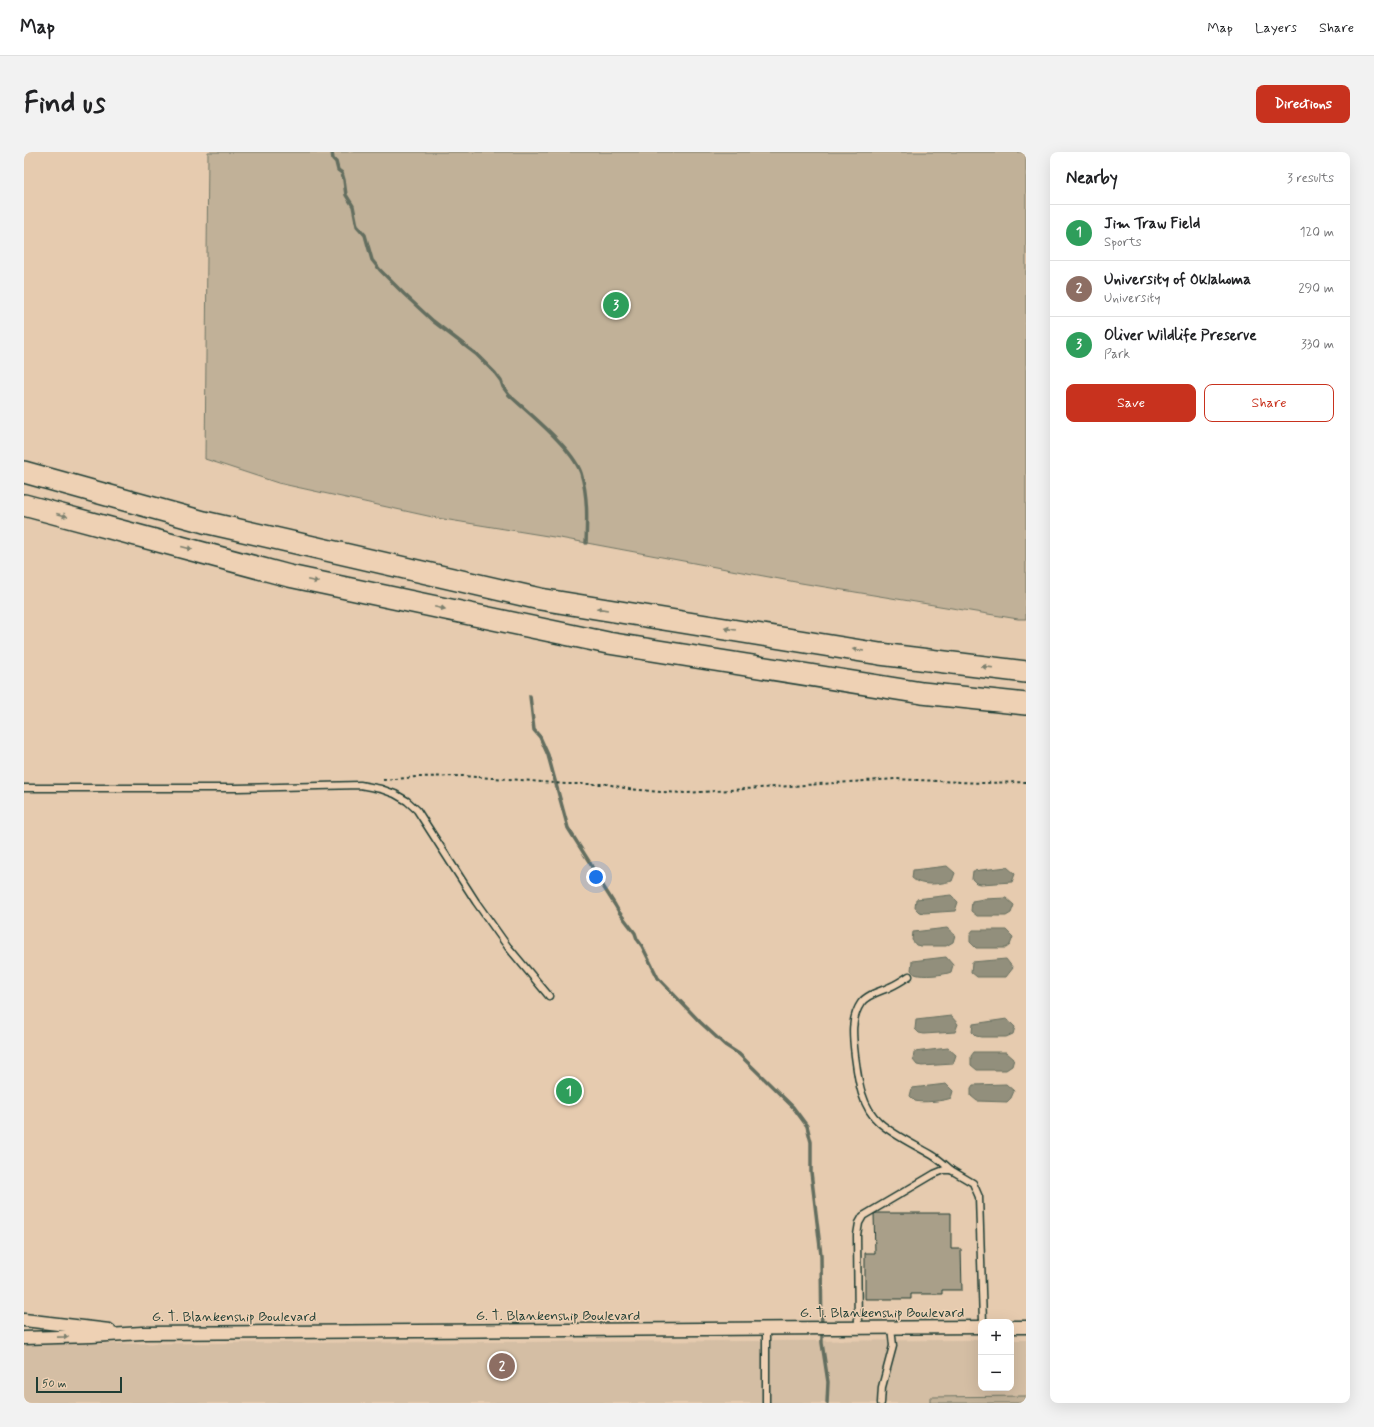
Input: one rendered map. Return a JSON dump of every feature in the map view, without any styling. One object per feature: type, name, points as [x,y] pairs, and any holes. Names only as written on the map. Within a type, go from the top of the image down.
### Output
[{"type":"highway","points":[[24,472],[204,522],[540,599],[880,654],[1026,672]]},
{"type":"highway","points":[[24,505],[289,576],[608,643],[922,693],[1026,704]]},
{"type":"street","name":"G. T. Blankenship Boulevard","points":[[24,1320],[136,1333]]},
{"type":"street","name":"G. T. Blankenship Boulevard","points":[[24,1338],[136,1333],[978,1327]]},
{"type":"street","points":[[1014,1327],[1026,1327]]},
{"type":"lane","points":[[24,788],[237,788],[360,785],[381,789],[395,794],[407,801],[417,810],[480,908],[508,946],[549,996]]},
{"type":"lane","points":[[909,976],[890,987],[873,994],[862,1002],[855,1017],[853,1033],[858,1082],[872,1114],[879,1122],[894,1134],[934,1156],[951,1170],[973,1183],[979,1197],[983,1319]]},
{"type":"lane","points":[[858,1328],[857,1235],[859,1223],[863,1216],[934,1174],[944,1170],[951,1170]]},
{"type":"lane","points":[[881,1403],[882,1387],[893,1346],[891,1328]]},
{"type":"lane","points":[[766,1329],[766,1403]]},
{"type":"path","points":[[360,785],[375,781],[417,777],[462,776],[566,784],[607,784],[637,790],[686,793],[895,779],[982,783],[1026,782]]},
{"type":"shaded area","points":[[208,152],[1026,152],[1026,619],[1018,619],[801,583],[560,538],[437,518],[278,483],[205,459]]},
{"type":"shaded area","points":[[947,866],[955,873],[952,881],[936,884],[925,884],[912,878],[913,870]]},
{"type":"shaded area","points":[[1007,867],[1015,874],[1012,882],[981,884],[976,883],[972,879],[973,871]]},
{"type":"shaded area","points":[[951,895],[958,902],[955,911],[924,913],[919,912],[915,908],[916,899]]},
{"type":"shaded area","points":[[1006,898],[1014,905],[1011,913],[1006,916],[977,916],[971,911],[972,901]]},
{"type":"shaded area","points":[[947,928],[955,935],[953,942],[946,946],[921,946],[916,945],[912,940],[913,932]]},
{"type":"shaded area","points":[[973,930],[1006,930],[1013,937],[1010,945],[1006,948],[976,948],[970,942],[970,934]]},
{"type":"shaded area","points":[[946,957],[953,965],[951,972],[939,975],[918,975],[911,970],[912,961]]},
{"type":"shaded area","points":[[1006,959],[1013,968],[1006,977],[977,977],[971,972],[972,962]]},
{"type":"shaded area","points":[[951,1016],[958,1024],[955,1032],[924,1034],[919,1033],[915,1029],[916,1020]]},
{"type":"shaded area","points":[[1007,1019],[1015,1027],[1013,1034],[1006,1037],[981,1037],[976,1036],[972,1032],[973,1024]]},
{"type":"shaded area","points":[[948,1048],[956,1055],[953,1064],[922,1066],[917,1065],[913,1060],[914,1052]]},
{"type":"shaded area","points":[[974,1052],[1006,1052],[1014,1059],[1012,1066],[1006,1070],[977,1070],[971,1065],[971,1056]]},
{"type":"shaded area","points":[[946,1084],[953,1091],[951,1098],[918,1102],[910,1096],[912,1088]]},
{"type":"shaded area","points":[[1006,1084],[1014,1091],[1011,1098],[1007,1102],[977,1101],[971,1096],[971,1088],[973,1085]]},
{"type":"shaded area","points":[[978,1340],[978,1391],[1014,1391],[1014,1340],[1026,1340],[1026,1403],[24,1403],[24,1344]]},
{"type":"shaded area","points":[[1026,1396],[1026,1403],[930,1403],[930,1397]]},
{"type":"building","points":[[951,1213],[951,1249],[961,1249],[962,1290],[942,1290],[942,1294],[911,1294],[911,1299],[865,1299],[865,1253],[875,1253],[874,1214]]},
{"type":"waterway","points":[[332,152],[333,159],[336,162],[338,170],[342,173],[346,195],[353,206],[357,226],[365,235],[372,260],[380,270],[433,321],[476,354],[495,373],[509,395],[560,442],[576,463],[581,473],[585,490],[587,517],[586,543]]},
{"type":"waterway","points":[[530,696],[534,730],[540,737],[548,755],[568,828],[619,912],[635,933],[658,978],[700,1022],[725,1045],[739,1054],[793,1107],[807,1126],[811,1142],[811,1172],[821,1255],[822,1343],[828,1382],[827,1403]]},
{"type":"place","name":"Oliver Wildlife Preserve","points":[[616,305]]},
{"type":"place","name":"Jim Traw Field","points":[[569,1091]]},
{"type":"place","name":"University of Oklahoma","points":[[502,1366]]}]
